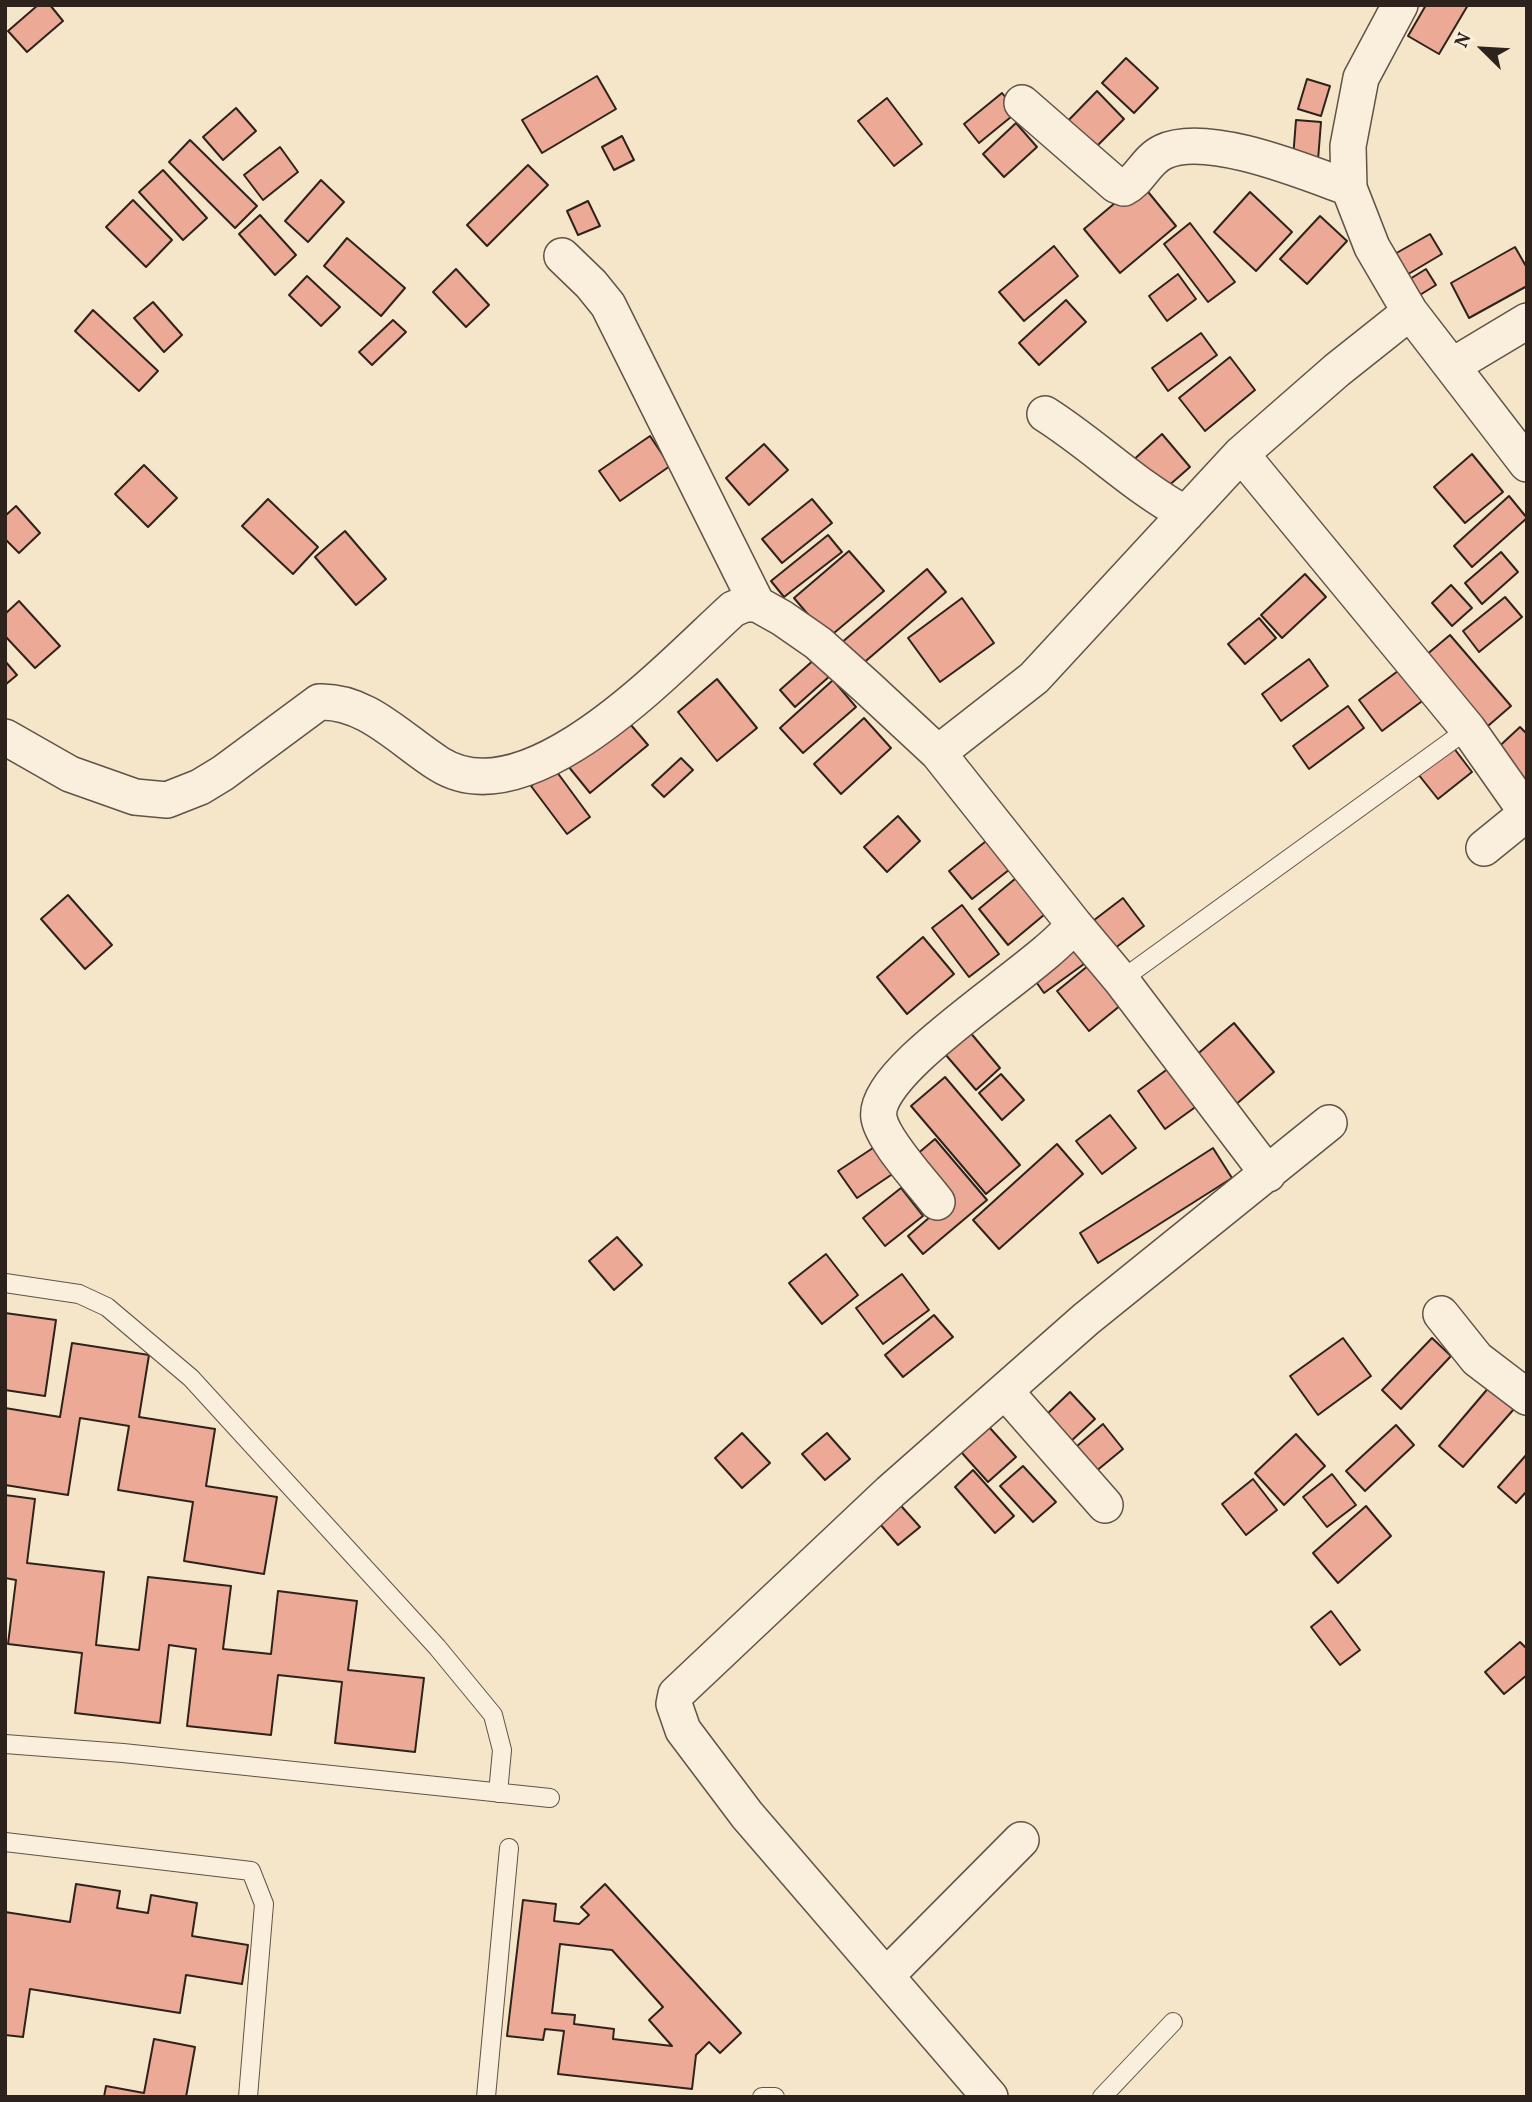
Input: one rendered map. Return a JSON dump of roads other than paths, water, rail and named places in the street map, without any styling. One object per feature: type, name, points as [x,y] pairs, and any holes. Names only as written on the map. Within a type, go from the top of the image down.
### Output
[{"type":"street","points":[[1401,5],[1361,78],[1348,146],[1349,188],[1372,247],[1410,312],[1527,464]]},
{"type":"street","points":[[1022,103],[1116,186],[1124,188],[1131,184],[1153,158],[1165,151],[1187,146],[1240,152],[1282,163],[1349,188]]},
{"type":"street","points":[[562,257],[591,284],[608,305],[757,604],[818,643],[938,753],[1121,980],[1268,1174]]},
{"type":"street","points":[[938,753],[1034,678],[1241,454],[1336,370],[1410,312]]},
{"type":"street","points":[[1452,366],[1527,321]]},
{"type":"street","points":[[1045,414],[1087,442],[1155,498],[1186,514]]},
{"type":"street","points":[[1241,454],[1468,729],[1527,813],[1484,848]]},
{"type":"street","points":[[5,737],[70,774],[135,797],[167,800],[200,787],[223,773],[318,702],[335,701],[362,710],[442,766],[471,778],[501,777],[551,759],[626,706],[733,609],[745,604],[757,604]]},
{"type":"street","points":[[937,1202],[883,1130],[878,1116],[884,1099],[919,1054],[1074,924]]},
{"type":"street","points":[[990,2097],[747,1815],[683,1730],[674,1704],[676,1694],[890,1492],[1086,1319],[1329,1123]]},
{"type":"street","points":[[1441,1314],[1477,1359],[1527,1397]]},
{"type":"street","points":[[1005,1391],[1105,1505]]},
{"type":"street","points":[[887,1975],[1021,1840]]},
{"type":"lane","points":[[1121,980],[1468,729]]},
{"type":"lane","points":[[5,1283],[79,1294],[107,1307],[191,1378],[437,1647],[493,1714],[502,1750],[498,1793]]},
{"type":"lane","points":[[5,1744],[123,1753],[550,1798]]},
{"type":"lane","points":[[5,1842],[251,1871],[264,1904],[248,2097]]},
{"type":"lane","points":[[486,2097],[509,1849]]},
{"type":"lane","points":[[1102,2097],[1173,2022]]},
{"type":"lane","points":[[762,2097],[775,2097]]}]
